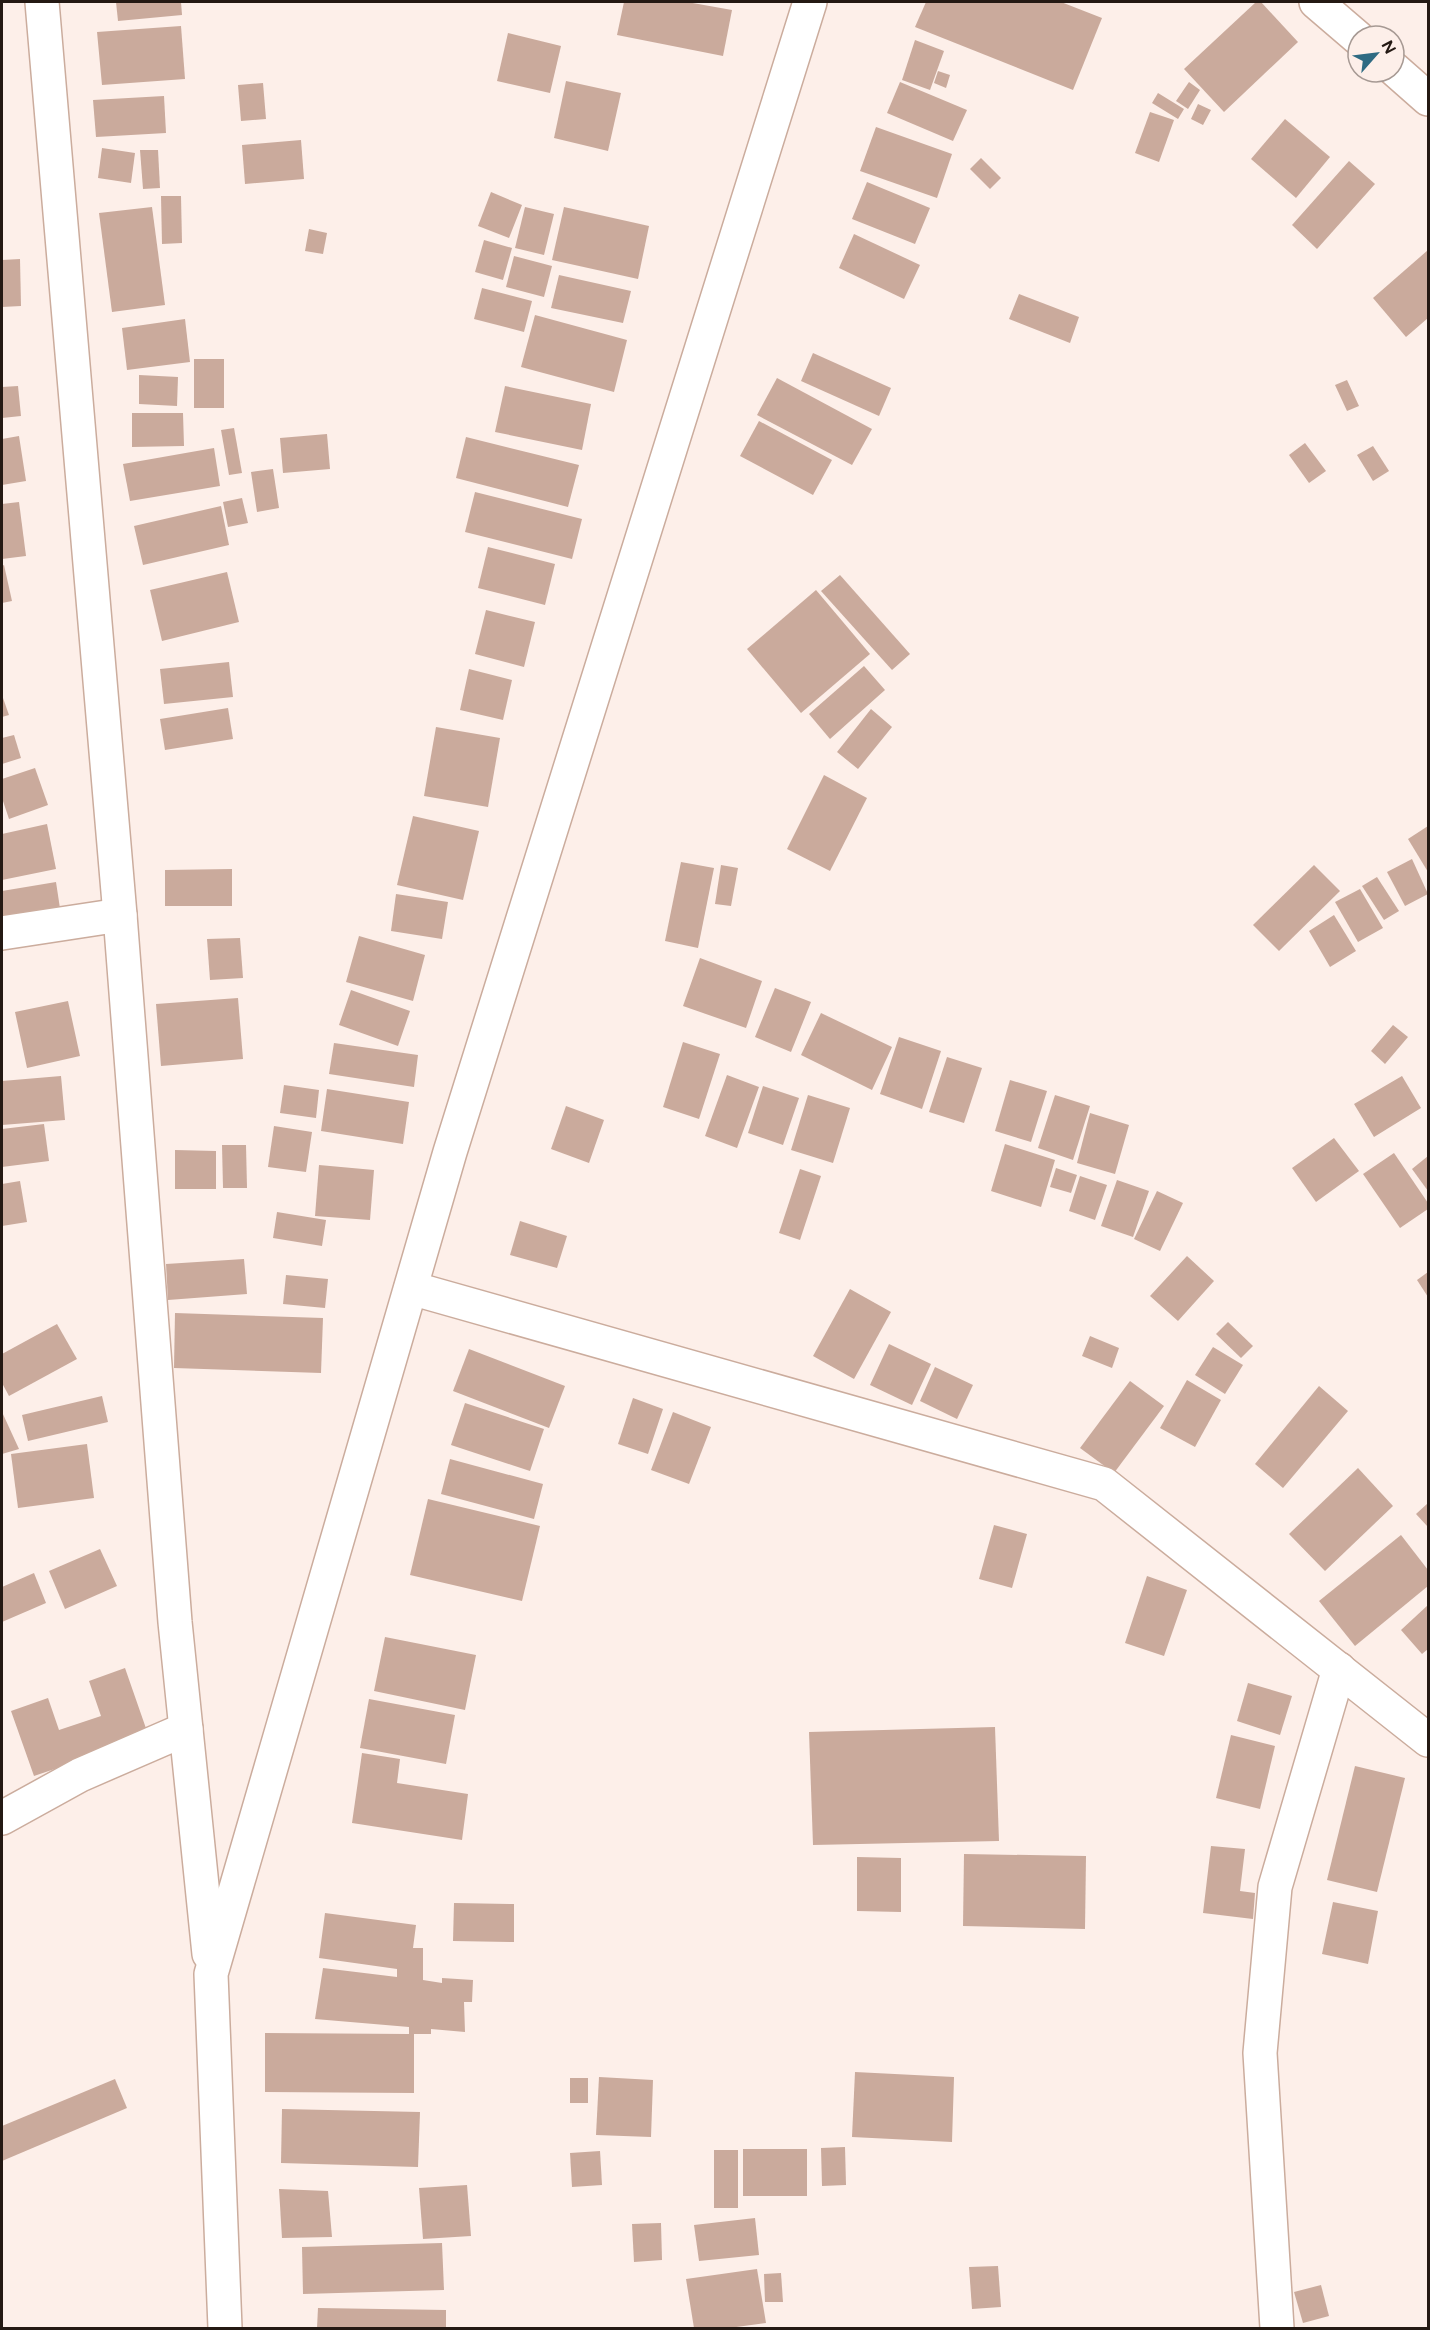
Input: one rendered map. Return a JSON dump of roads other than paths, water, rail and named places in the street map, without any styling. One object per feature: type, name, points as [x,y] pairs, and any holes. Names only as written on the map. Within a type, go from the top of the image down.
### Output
[{"type":"street","points":[[42,2],[120,915],[172,1586],[211,1974],[225,2328]]},
{"type":"street","points":[[211,1974],[450,1152],[810,2]]},
{"type":"street","points":[[1316,2],[1346,28]]},
{"type":"street","points":[[1406,80],[1428,99]]},
{"type":"street","points":[[2,933],[120,915]]},
{"type":"street","points":[[411,1288],[1104,1484],[1428,1740]]},
{"type":"street","points":[[1277,2328],[1260,2053],[1275,1887],[1339,1669]]},
{"type":"street","points":[[2,1818],[80,1775],[186,1729]]}]
